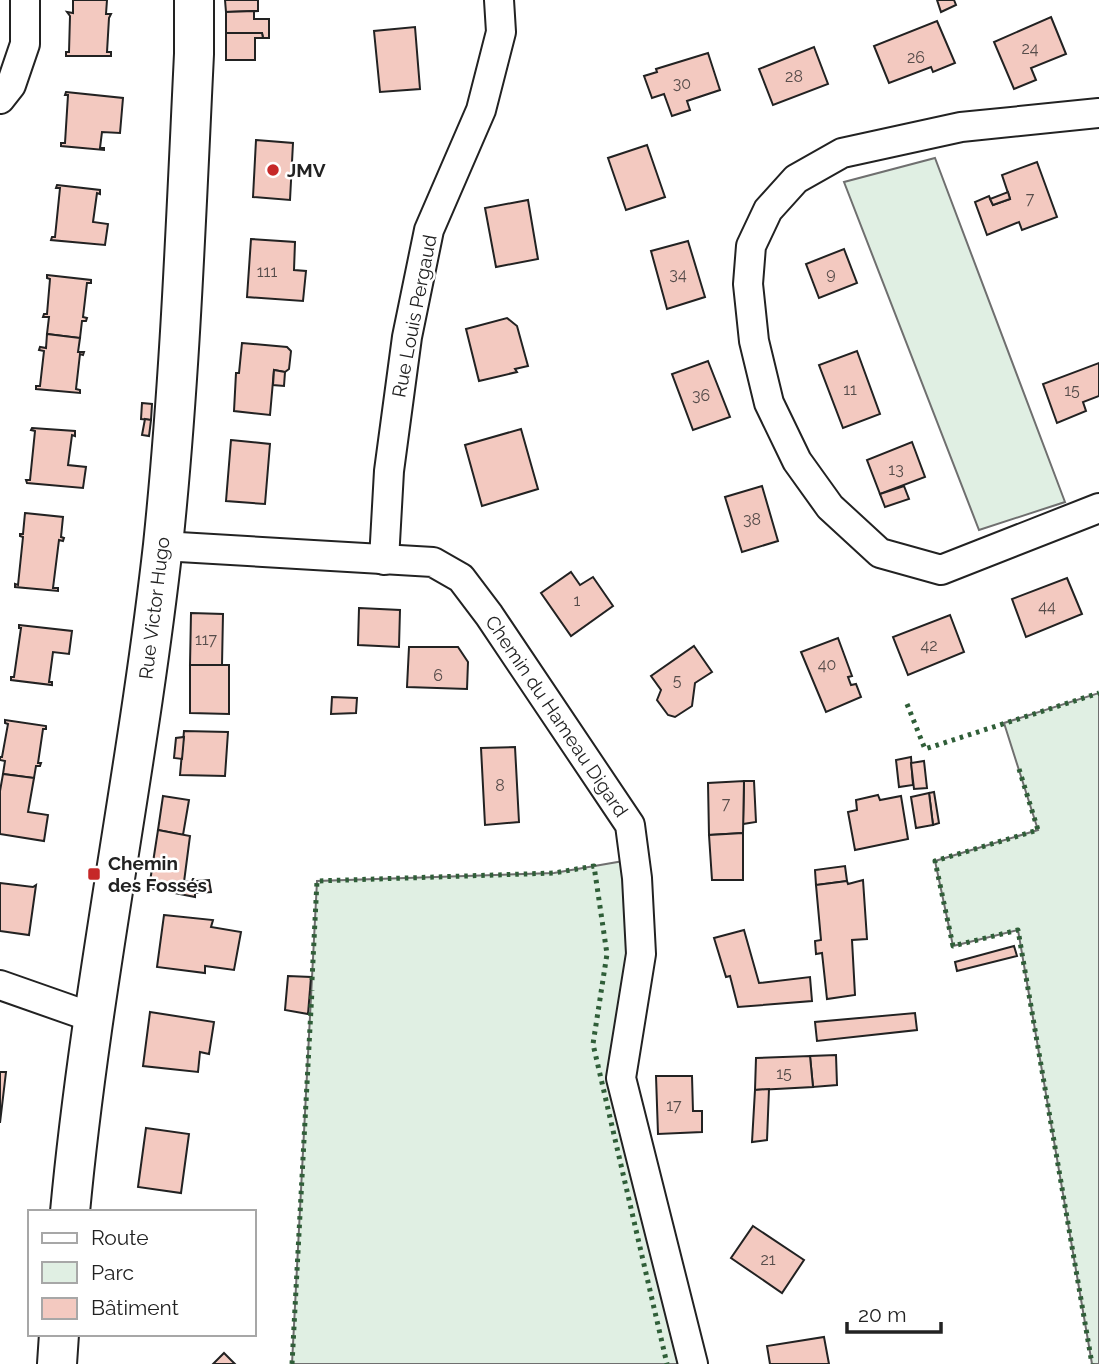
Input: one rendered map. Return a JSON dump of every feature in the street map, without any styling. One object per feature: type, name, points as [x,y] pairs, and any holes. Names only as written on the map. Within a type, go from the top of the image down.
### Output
[{"type":"main road","name":"Rue Victor Hugo","points":[[71,1210],[94,1018],[136,743],[162,546],[177,387],[194,54],[194,0]]},
{"type":"main road","points":[[57,1364],[59,1336]]},
{"type":"street","points":[[0,99],[11,85],[25,44],[24,0]]},
{"type":"street","name":"Rue Louis Pergaud","points":[[384,560],[389,471],[407,337],[429,230],[481,110],[501,32],[499,0]]},
{"type":"street","points":[[1099,113],[961,127],[842,153],[796,178],[768,210],[751,246],[748,284],[754,341],[774,415],[797,461],[830,508],[880,553],[942,569],[1099,508]]},
{"type":"street","name":"Chemin du Hameau Digard","points":[[162,546],[433,562],[461,578],[489,615],[630,825],[637,878],[640,954],[621,1078],[693,1364]]},
{"type":"street","points":[[0,985],[94,1018]]},
{"type":"green space","points":[[935,158],[1065,502],[979,530],[844,182]]},
{"type":"green space","points":[[1099,693],[1099,1364],[1092,1364],[1018,930],[953,946],[935,861],[1038,830],[1004,723]]},
{"type":"green space","points":[[635,859],[621,1078],[693,1364],[292,1364],[317,881],[554,873]]},
{"type":"building","points":[[73,0],[107,0],[106,14],[111,14],[107,52],[111,52],[111,56],[66,56],[66,52],[69,52],[70,16],[67,12],[73,13]]},
{"type":"building","points":[[225,0],[258,0],[258,11],[226,12]]},
{"type":"building","points":[[937,0],[954,0],[956,5],[941,12]]},
{"type":"building","points":[[254,11],[254,19],[269,19],[269,38],[263,38],[262,33],[226,33],[226,12]]},
{"type":"building","points":[[1051,17],[1066,54],[1031,68],[1036,80],[1014,89],[994,42]]},
{"type":"building","points":[[937,21],[955,63],[933,72],[931,67],[889,83],[874,46]]},
{"type":"building","points":[[415,27],[420,89],[380,92],[374,31]]},
{"type":"building","points":[[226,33],[262,33],[263,38],[255,38],[255,60],[226,60]]},
{"type":"building","points":[[814,47],[828,84],[773,105],[759,69]]},
{"type":"building","points":[[708,53],[720,90],[687,101],[690,110],[672,116],[664,94],[652,98],[644,76],[657,72],[656,69]]},
{"type":"building","points":[[66,92],[123,98],[120,133],[102,132],[100,148],[104,150],[61,146],[61,143],[65,143]]},
{"type":"building","name":"JMV","points":[[256,140],[293,143],[290,200],[253,197]]},
{"type":"building","points":[[647,145],[665,197],[626,210],[608,158]]},
{"type":"building","points":[[1037,162],[1057,217],[1022,230],[1019,222],[987,235],[975,202],[989,196],[993,205],[1010,199],[1002,175]]},
{"type":"building","points":[[57,185],[100,190],[100,194],[97,193],[93,222],[108,224],[105,245],[51,240],[55,237],[60,188],[56,188]]},
{"type":"building","points":[[1008,192],[1010,199],[993,205],[990,199]]},
{"type":"building","points":[[528,200],[538,259],[496,267],[485,208]]},
{"type":"building","points":[[251,239],[295,242],[294,270],[306,271],[303,301],[247,297]]},
{"type":"building","points":[[688,241],[705,297],[667,309],[651,251]]},
{"type":"building","points":[[844,249],[857,283],[819,298],[806,264]]},
{"type":"building","points":[[47,275],[91,280],[91,283],[87,283],[83,317],[87,318],[82,321],[80,338],[47,334],[49,317],[43,317],[47,314],[50,279]]},
{"type":"building","points":[[507,318],[517,326],[528,366],[515,369],[517,372],[479,381],[466,329]]},
{"type":"building","points":[[47,334],[80,338],[78,352],[84,352],[83,355],[80,354],[76,389],[80,390],[80,393],[36,389],[36,386],[40,386],[44,351],[39,350],[40,347],[46,348]]},
{"type":"building","points":[[242,343],[287,347],[291,351],[289,369],[285,372],[274,370],[270,415],[234,411],[236,373],[239,373]]},
{"type":"building","points":[[857,351],[880,414],[843,428],[819,365]]},
{"type":"building","points":[[708,361],[730,417],[693,430],[672,374]]},
{"type":"building","points":[[1099,363],[1099,396],[1083,402],[1086,411],[1057,423],[1043,384]]},
{"type":"building","points":[[274,370],[285,372],[284,386],[273,385]]},
{"type":"building","points":[[142,403],[152,404],[151,420],[141,419]]},
{"type":"building","points":[[145,419],[151,420],[149,436],[142,435]]},
{"type":"building","points":[[521,429],[538,489],[482,506],[465,445]]},
{"type":"building","points":[[31,430],[75,431],[75,436],[72,435],[68,465],[86,467],[83,488],[27,483],[26,480],[30,480],[35,431]]},
{"type":"building","points":[[231,440],[270,444],[265,504],[226,501]]},
{"type":"building","points":[[912,442],[925,477],[880,494],[867,460]]},
{"type":"building","points":[[762,486],[778,541],[742,552],[725,497]]},
{"type":"building","points":[[904,486],[909,499],[885,507],[880,494]]},
{"type":"building","points":[[25,513],[63,517],[61,537],[64,538],[63,541],[59,540],[53,588],[58,588],[58,591],[15,587],[15,584],[18,585],[23,537],[20,534],[23,534]]},
{"type":"building","points":[[571,572],[580,585],[593,577],[613,606],[571,636],[541,593]]},
{"type":"building","points":[[1067,578],[1082,614],[1026,637],[1012,599]]},
{"type":"building","points":[[359,608],[400,610],[399,647],[358,645]]},
{"type":"building","points":[[191,613],[223,614],[222,665],[190,665]]},
{"type":"building","points":[[950,615],[964,652],[908,675],[893,637]]},
{"type":"building","points":[[19,625],[72,631],[69,654],[53,652],[49,682],[52,682],[52,685],[11,680],[11,677],[14,677],[21,628]]},
{"type":"building","points":[[838,638],[852,676],[848,677],[851,685],[856,684],[861,697],[826,712],[801,652]]},
{"type":"building","points":[[694,646],[712,672],[695,683],[692,706],[675,717],[668,715],[657,700],[661,690],[651,676]]},
{"type":"building","points":[[409,647],[458,647],[468,662],[467,689],[407,687]]},
{"type":"building","points":[[190,665],[229,665],[229,714],[190,713]]},
{"type":"building","points":[[332,697],[357,698],[356,713],[331,714]]},
{"type":"building","points":[[5,720],[46,726],[46,729],[43,729],[38,763],[41,763],[36,766],[34,778],[3,774],[5,761],[0,760],[0,757],[8,724]]},
{"type":"building","points":[[184,731],[228,732],[225,776],[180,775]]},
{"type":"building","points":[[184,737],[182,759],[174,758],[176,738]]},
{"type":"building","points":[[515,747],[519,822],[485,825],[481,748]]},
{"type":"building","points":[[911,757],[913,785],[899,787],[896,760]]},
{"type":"building","points":[[924,761],[927,788],[914,789],[911,763]]},
{"type":"building","points":[[3,774],[34,778],[28,812],[48,815],[44,841],[0,834],[0,791]]},
{"type":"building","points":[[744,781],[754,781],[756,822],[743,824]]},
{"type":"building","points":[[744,781],[743,833],[709,835],[708,783]]},
{"type":"building","points":[[934,792],[939,823],[933,825],[929,793]]},
{"type":"building","points":[[929,793],[933,825],[916,828],[911,797]]},
{"type":"building","points":[[878,795],[880,800],[901,796],[908,839],[855,850],[848,812],[857,810],[856,800]]},
{"type":"building","points":[[163,796],[189,800],[183,835],[158,830]]},
{"type":"building","points":[[158,830],[190,836],[184,882],[209,880],[211,892],[195,893],[195,897],[149,888]]},
{"type":"building","points":[[743,833],[743,880],[712,880],[709,835]]},
{"type":"building","points":[[845,866],[847,881],[816,885],[815,870]]},
{"type":"building","points":[[863,880],[867,939],[852,940],[855,995],[827,999],[822,953],[816,954],[815,941],[821,940],[816,885],[847,881],[848,884]]},
{"type":"building","points":[[0,883],[33,887],[36,885],[29,935],[0,931]]},
{"type":"building","points":[[164,915],[213,920],[211,927],[241,932],[234,970],[205,966],[205,973],[157,967]]},
{"type":"building","points":[[744,930],[759,983],[810,977],[812,1001],[738,1007],[730,976],[726,977],[714,938]]},
{"type":"building","points":[[1014,946],[1017,956],[957,971],[955,962]]},
{"type":"building","points":[[288,976],[311,977],[308,1014],[285,1010]]},
{"type":"building","points":[[150,1012],[214,1022],[209,1054],[200,1052],[198,1072],[143,1066]]},
{"type":"building","points":[[915,1013],[917,1030],[817,1041],[815,1022]]},
{"type":"building","points":[[836,1055],[837,1085],[813,1087],[810,1056]]},
{"type":"building","points":[[810,1056],[813,1087],[755,1090],[756,1058]]},
{"type":"building","points":[[0,1072],[6,1072],[0,1123]]},
{"type":"building","points":[[656,1076],[692,1076],[693,1111],[702,1111],[702,1132],[658,1134]]},
{"type":"building","points":[[769,1089],[767,1140],[752,1142],[755,1090]]},
{"type":"building","points":[[146,1128],[189,1134],[181,1193],[138,1187]]},
{"type":"building","points":[[753,1226],[804,1260],[782,1293],[731,1258]]},
{"type":"building","points":[[824,1337],[829,1364],[770,1364],[767,1346]]},
{"type":"building","points":[[224,1353],[235,1364],[213,1364]]},
{"type":"hedge","points":[[907,704],[925,749],[1099,693]]},
{"type":"hedge","points":[[1019,769],[1038,830],[935,861],[953,946],[1018,930],[1092,1364]]},
{"type":"hedge","points":[[312,980],[317,881],[554,873],[594,866],[607,954],[593,1044],[667,1364]]},
{"type":"hedge","points":[[292,1364],[312,990]]},
{"type":"place","name":"JMV","points":[[273,170]]},
{"type":"place","name":"Chemin des Fossés","points":[[94,874]]}]
